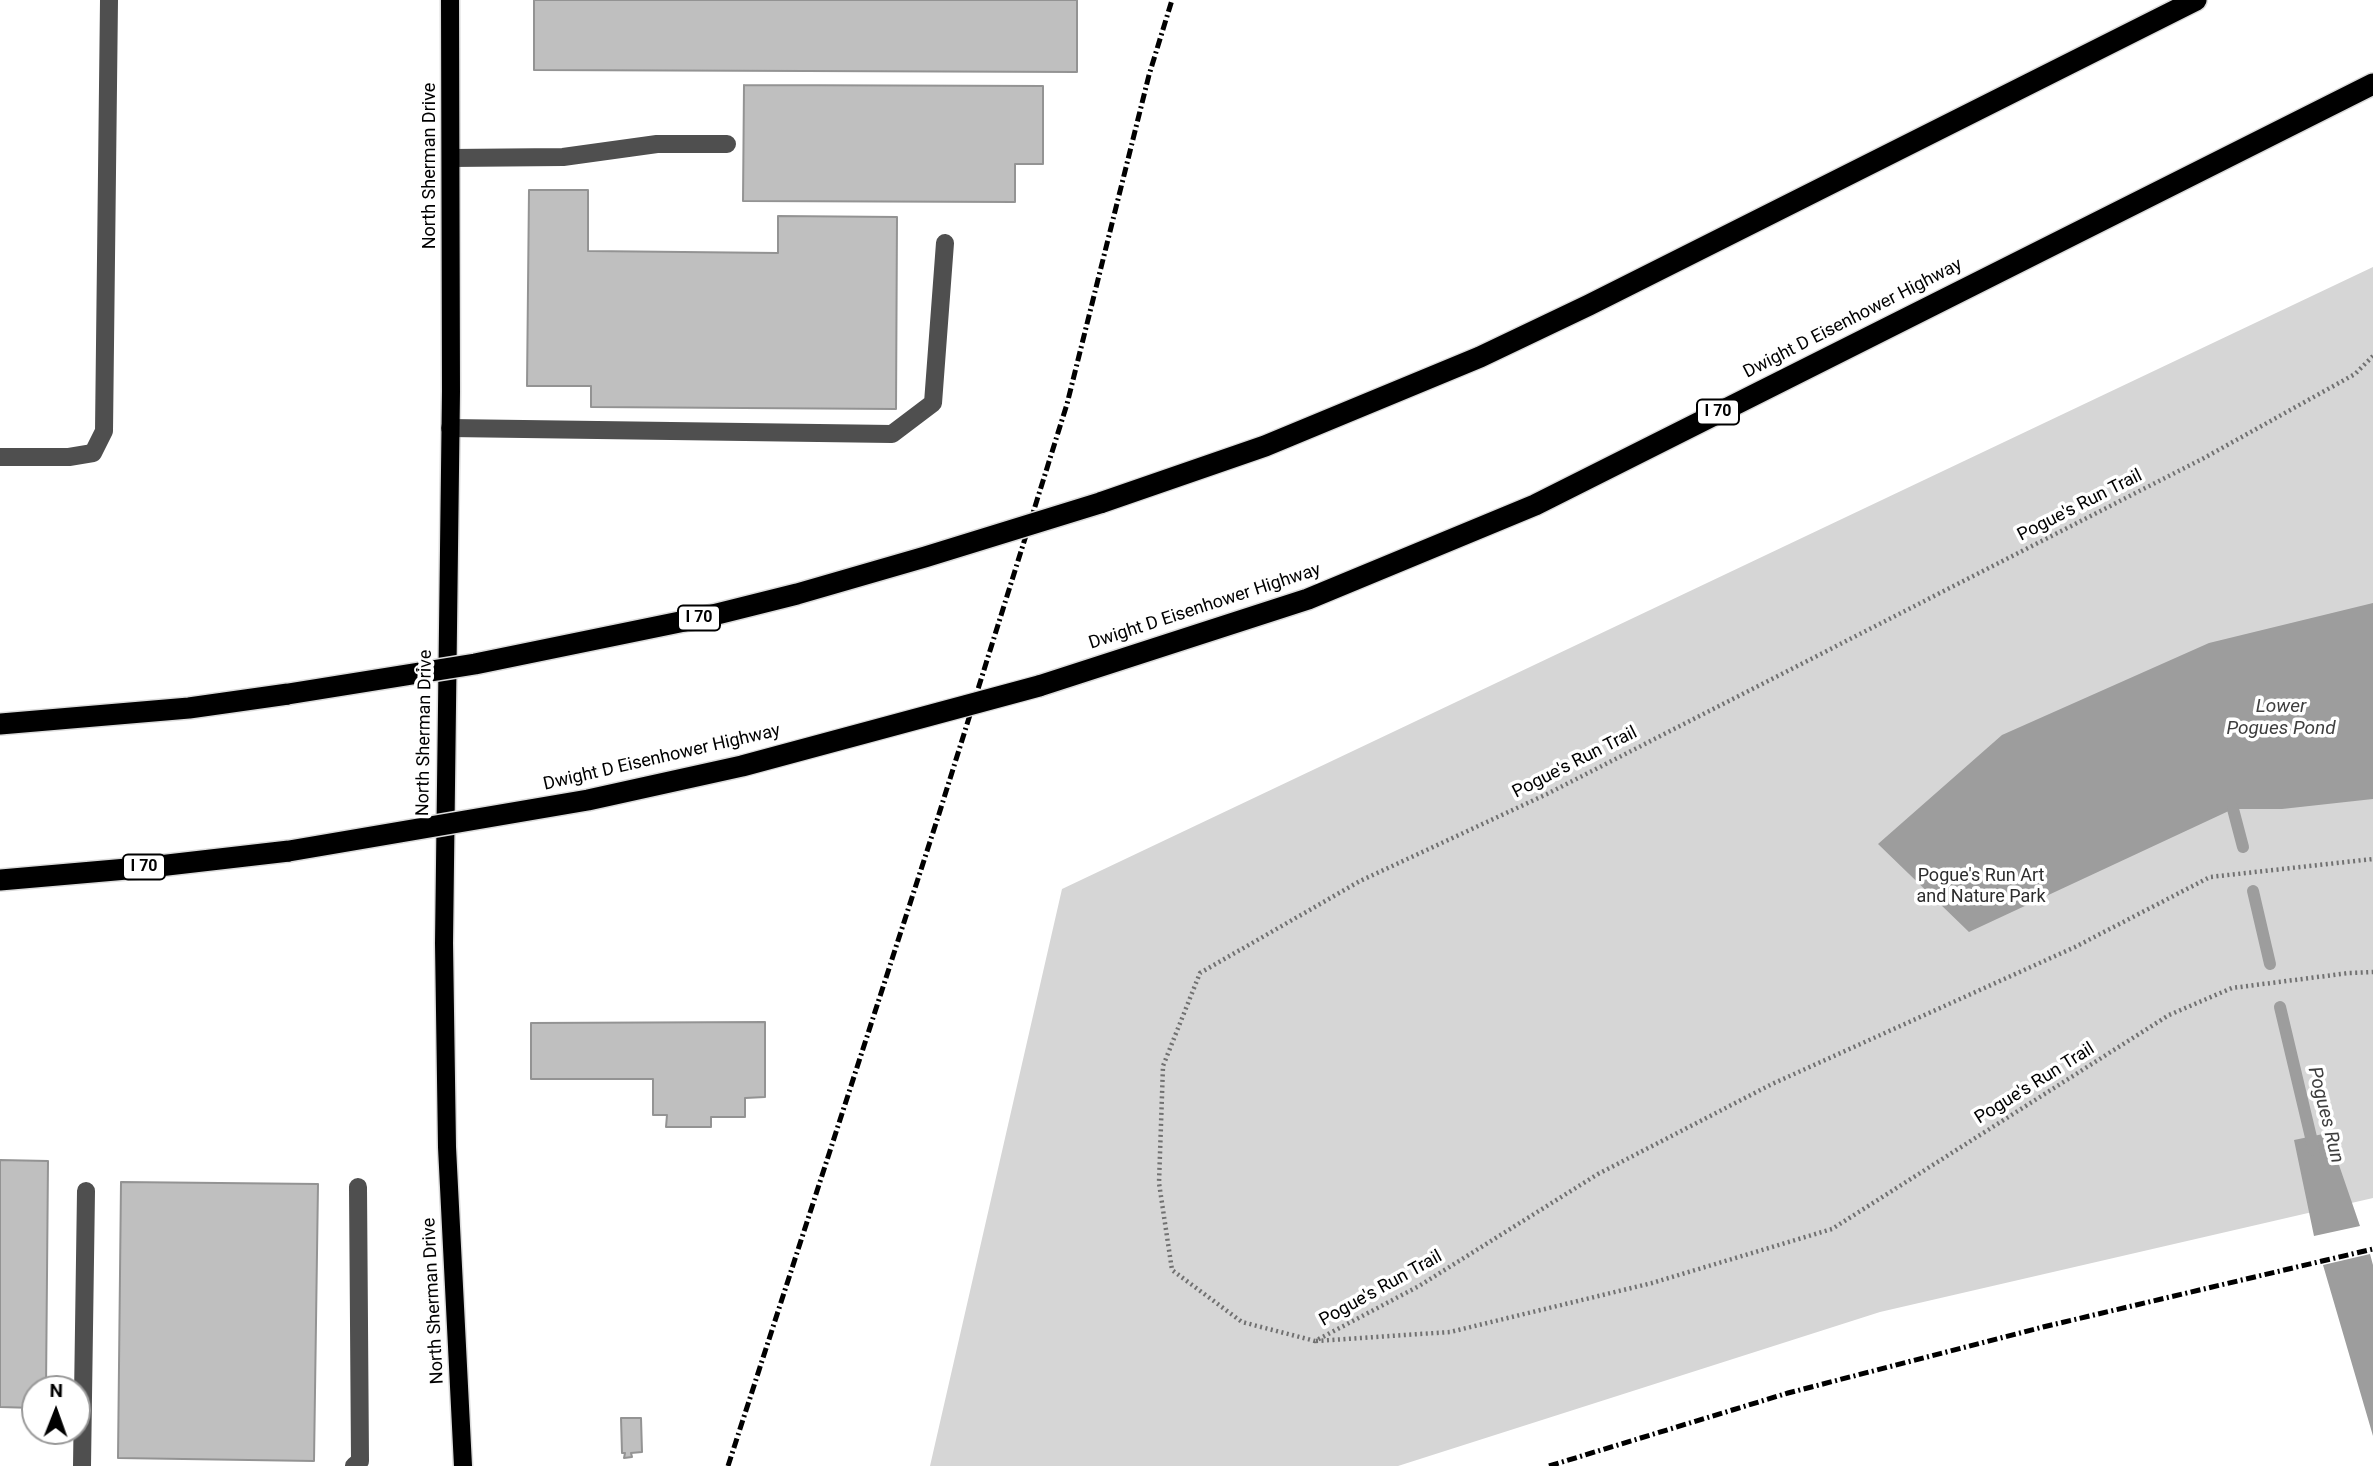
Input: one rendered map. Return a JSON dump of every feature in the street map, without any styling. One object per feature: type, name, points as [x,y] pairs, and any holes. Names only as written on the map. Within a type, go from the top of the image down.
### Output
[{"type":"highway","name":"I 70","points":[[0,724],[176,709],[475,664],[709,616],[797,594],[925,558],[1100,503],[1265,446],[1480,357],[1589,305],[2196,0]]},
{"type":"highway","name":"Dwight D Eisenhower Highway","points":[[0,880],[289,851],[601,797],[742,766],[1039,686],[1308,599],[1535,505],[2373,84]]},
{"type":"main road","name":"North Sherman Drive","points":[[450,0],[450,428],[444,943],[447,1147],[463,1466]]},
{"type":"lane","points":[[0,457],[69,457],[93,453],[104,431],[109,0]]},
{"type":"lane","points":[[451,158],[563,157],[657,144],[727,144]]},
{"type":"lane","points":[[450,428],[892,434],[933,403],[945,243]]},
{"type":"lane","points":[[354,1466],[360,1461],[358,1186]]},
{"type":"lane","points":[[82,1466],[86,1191]]},
{"type":"path","name":"Pogue's Run Trail","points":[[2373,356],[2355,374],[2204,458],[1547,794],[1360,881],[1200,973],[1163,1066],[1159,1183],[1172,1270],[1242,1322],[1315,1341],[1450,1332],[1651,1283],[1832,1229],[2169,1015],[2232,988],[2373,972]]},
{"type":"path","name":"Pogue's Run Trail","points":[[1315,1341],[1419,1286],[1621,1162],[1772,1084],[2075,947],[2210,877],[2373,859]]},
{"type":"green space","name":"Pogue's Run Art and Nature Park","points":[[2373,267],[2373,1198],[1880,1312],[1398,1466],[930,1466],[1062,889]]},
{"type":"water","name":"Lower Pogues Pond","points":[[2373,603],[2373,799],[2282,809],[2233,809],[1969,932],[1878,844],[2002,735],[2209,643]]},
{"type":"water","points":[[2328,1133],[2360,1226],[2314,1236],[2294,1140]]},
{"type":"water","points":[[2370,1254],[2373,1265],[2373,1436],[2323,1265]]},
{"type":"building","points":[[534,0],[1077,0],[1077,72],[534,70]]},
{"type":"building","points":[[744,85],[1043,86],[1043,164],[1015,164],[1015,202],[743,201]]},
{"type":"building","points":[[529,190],[588,190],[588,251],[778,253],[778,216],[897,217],[896,409],[591,407],[591,386],[527,386]]},
{"type":"building","points":[[765,1022],[765,1097],[745,1098],[745,1117],[711,1117],[711,1127],[666,1127],[667,1115],[653,1115],[653,1079],[531,1079],[531,1023]]},
{"type":"building","points":[[0,1160],[48,1161],[46,1375],[21,1375],[21,1408],[0,1407]]},
{"type":"building","points":[[121,1182],[318,1184],[314,1461],[118,1458]]},
{"type":"building","points":[[621,1418],[641,1418],[642,1452],[631,1453],[632,1457],[624,1458],[625,1453],[622,1453]]},
{"type":"waterway","name":"Pogues Run","points":[[2233,809],[2243,847]]},
{"type":"waterway","name":"Pogues Run","points":[[2253,891],[2270,964]]},
{"type":"waterway","name":"Pogues Run","points":[[2280,1007],[2314,1150]]},
{"type":"railway","points":[[728,1466],[939,814],[1067,404],[1149,75],[1172,0]]},
{"type":"railway","points":[[1549,1466],[1788,1393],[2043,1327],[2373,1249]]}]
